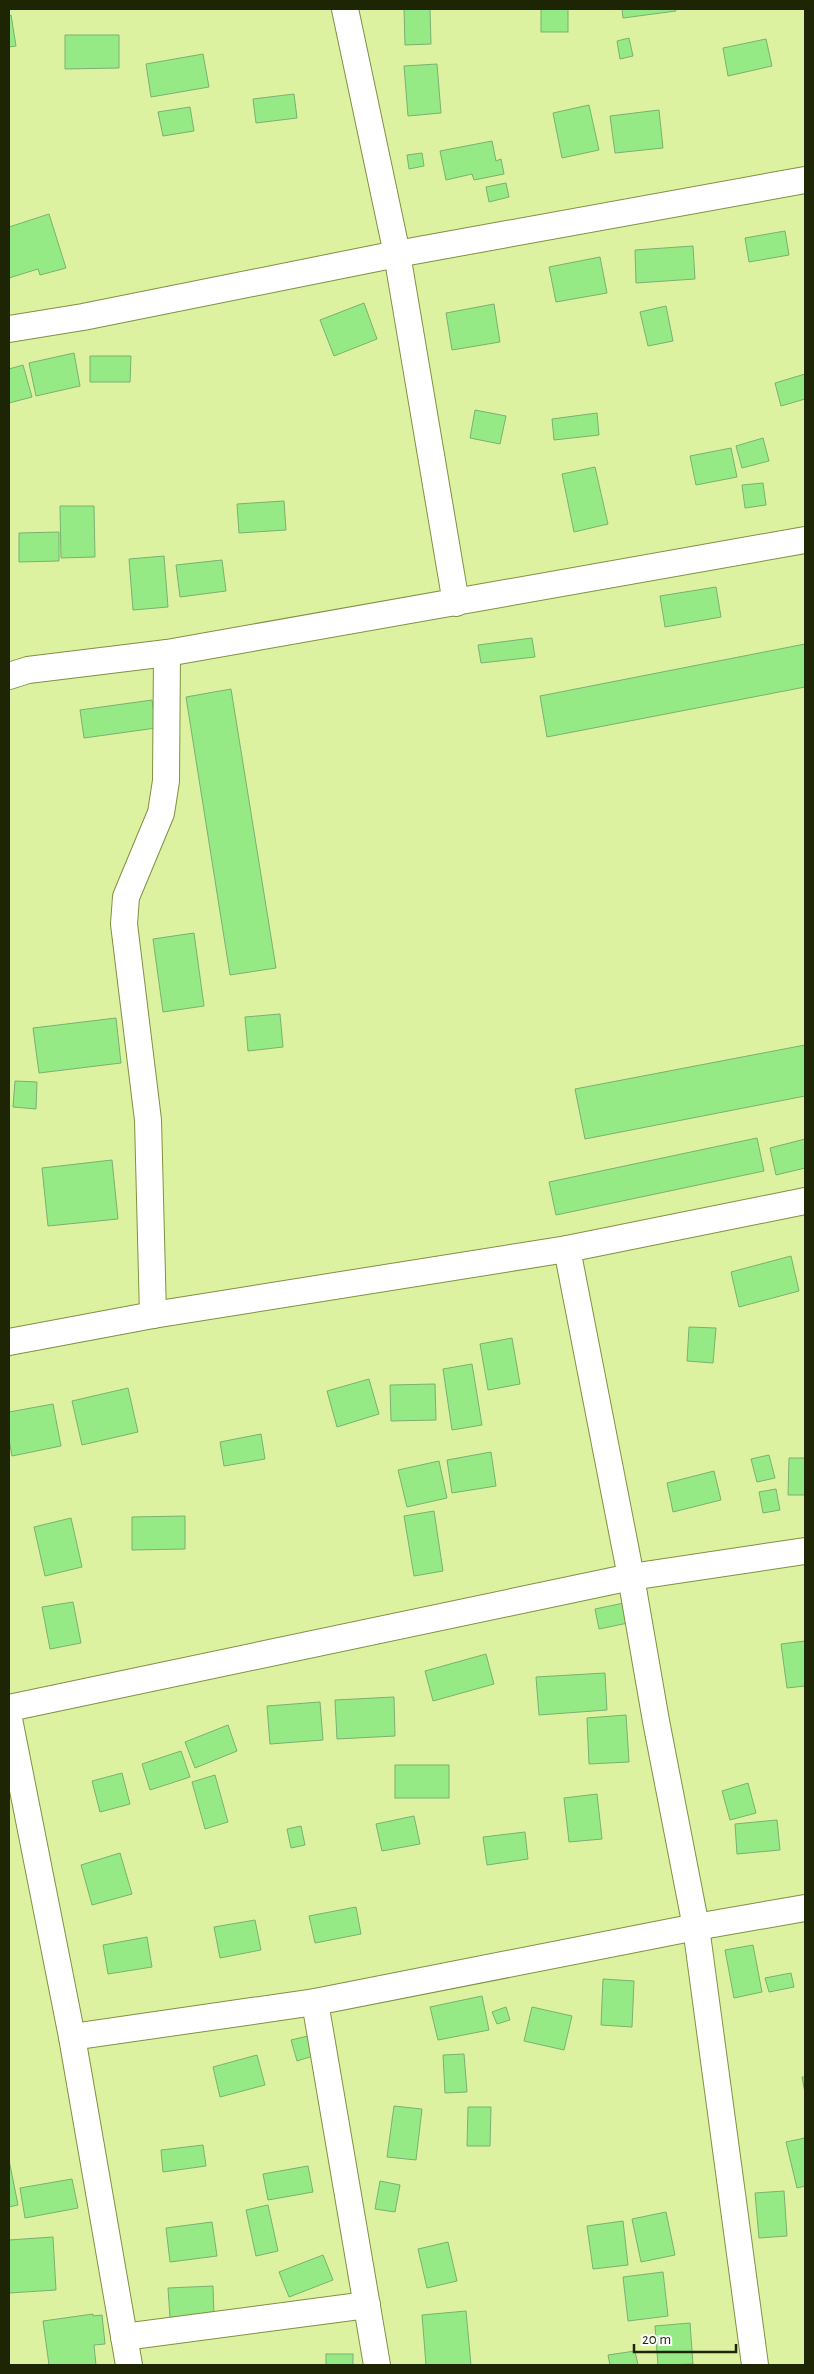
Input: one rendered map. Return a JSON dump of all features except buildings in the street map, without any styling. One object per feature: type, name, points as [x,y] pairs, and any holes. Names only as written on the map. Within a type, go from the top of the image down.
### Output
[{"type":"street","points":[[345,9],[397,254],[456,603]]},
{"type":"street","points":[[9,329],[83,317],[397,254],[805,180]]},
{"type":"street","points":[[9,676],[28,670],[167,653],[805,540]]},
{"type":"street","points":[[154,1315],[148,1120],[124,924],[126,897],[161,812],[166,782],[167,653]]},
{"type":"street","points":[[9,1342],[154,1315],[567,1249],[805,1201]]},
{"type":"street","points":[[567,1249],[631,1577],[656,1721],[696,1927],[756,2365]]},
{"type":"street","points":[[9,1708],[631,1577],[805,1551]]},
{"type":"street","points":[[9,1719],[72,2037],[129,2365]]},
{"type":"street","points":[[72,2037],[316,2002],[696,1927],[805,1908]]},
{"type":"street","points":[[316,2002],[368,2305],[376,2365]]},
{"type":"street","points":[[124,2337],[368,2305]]}]
